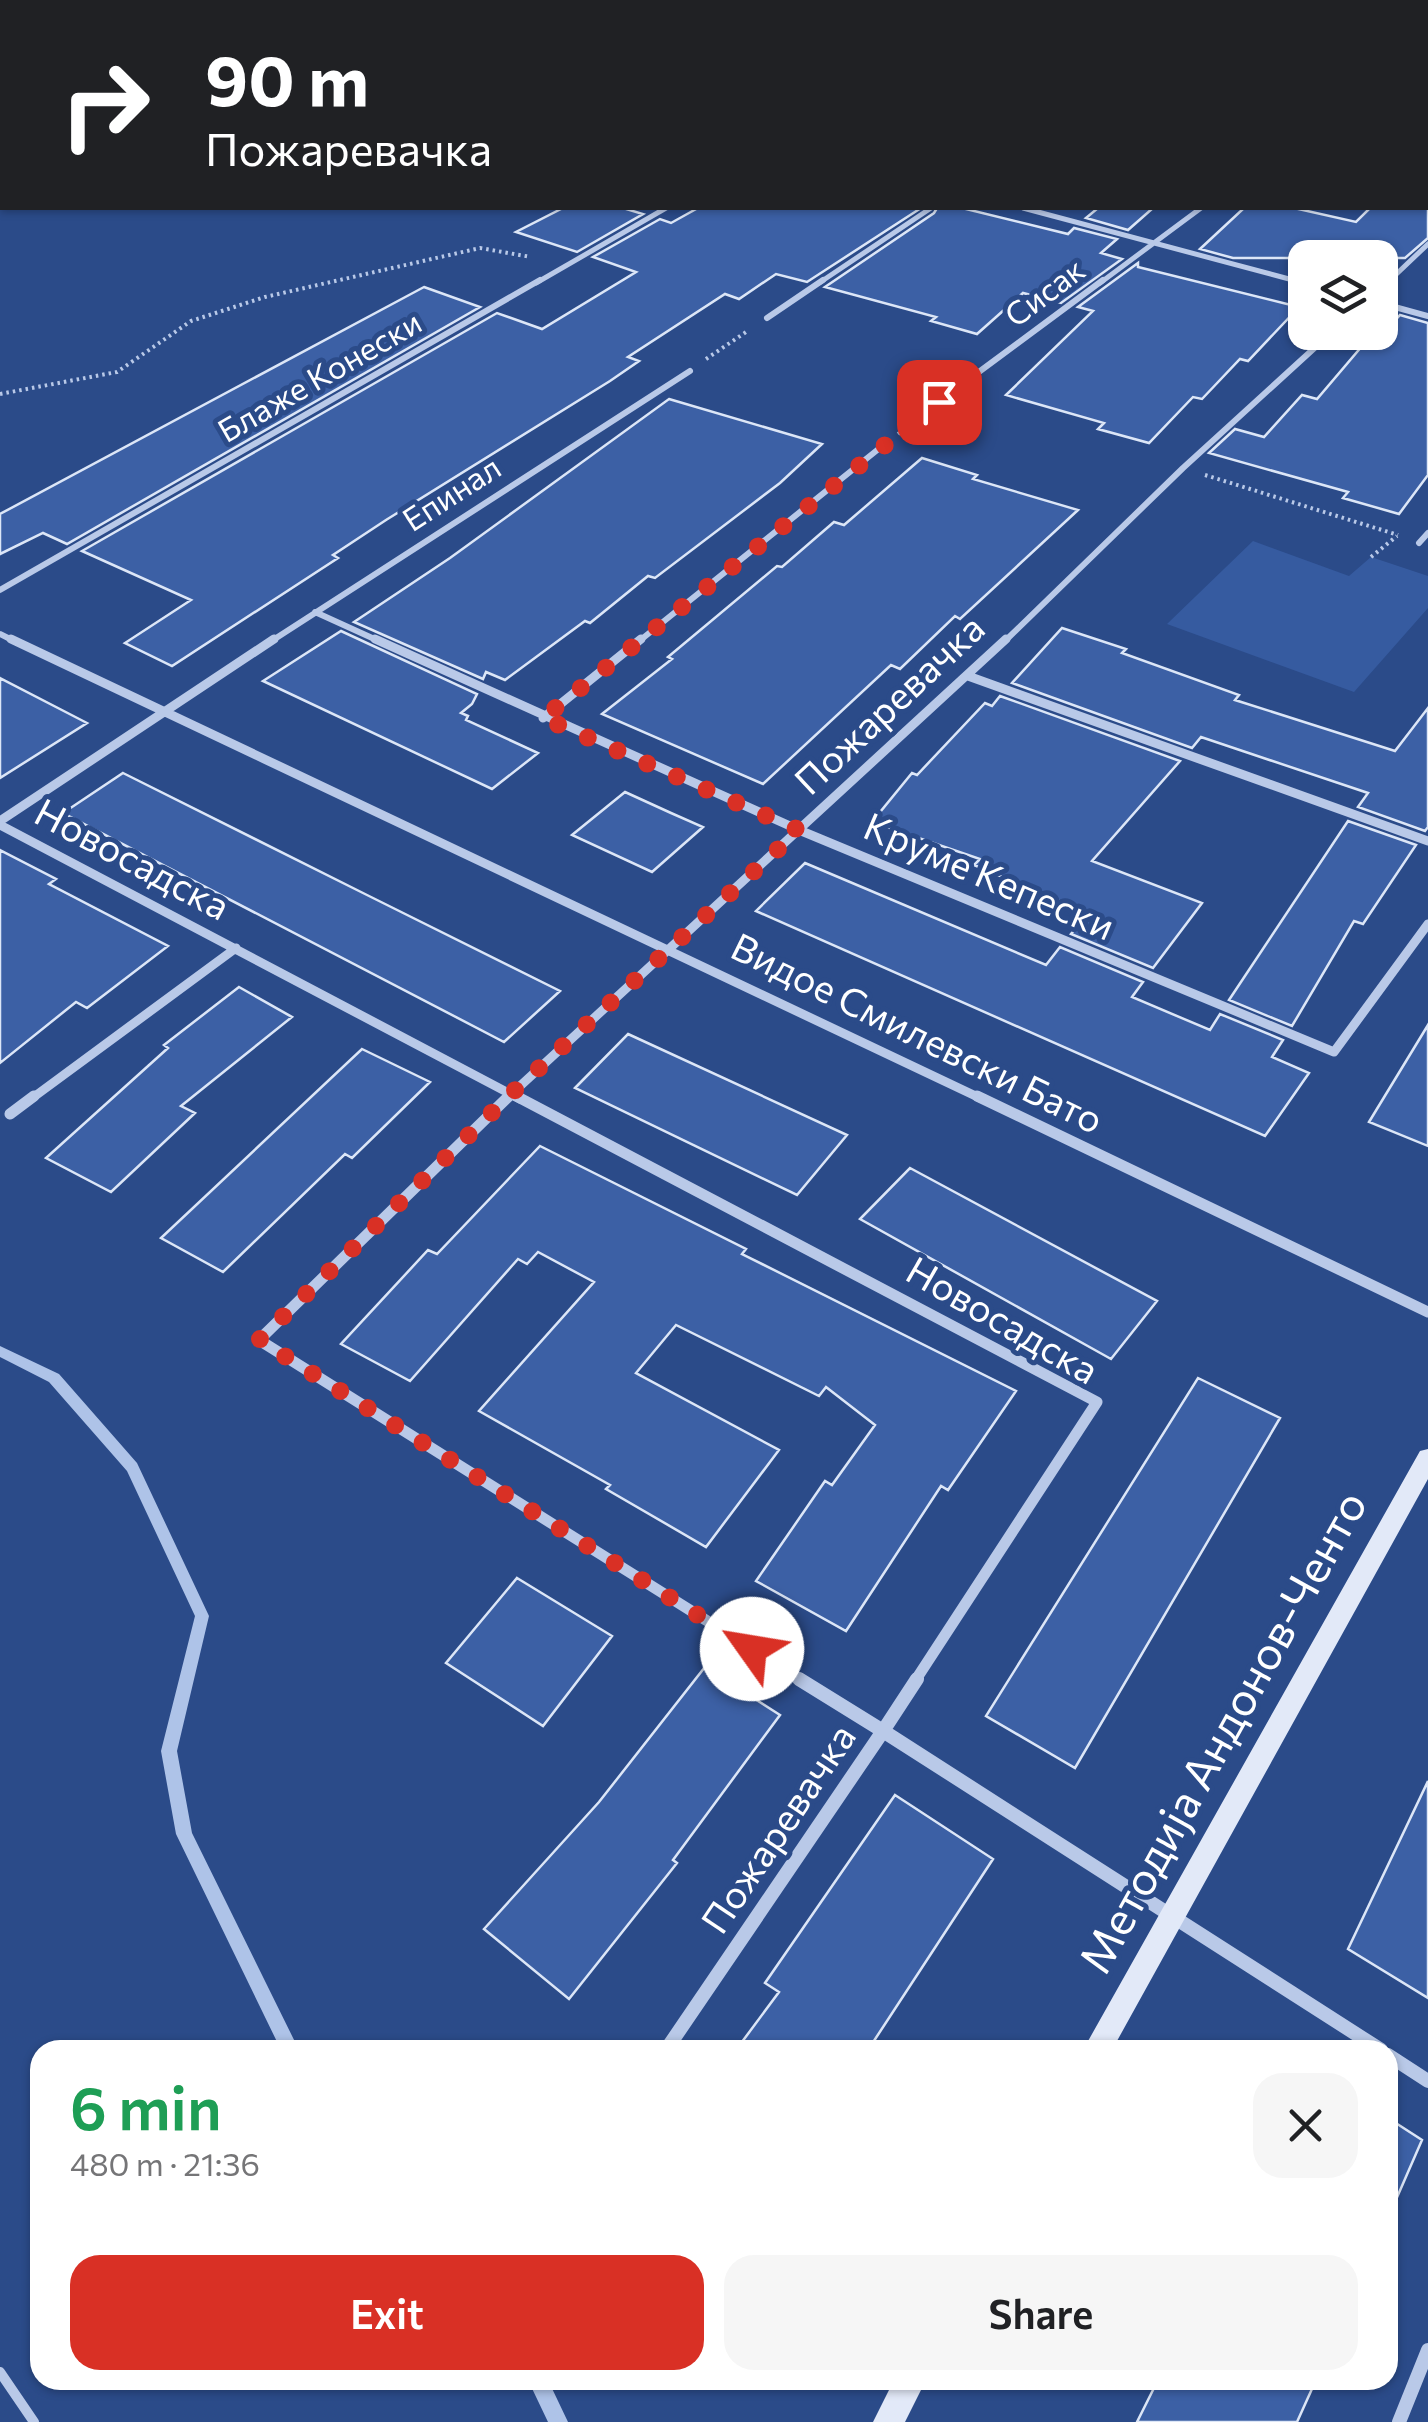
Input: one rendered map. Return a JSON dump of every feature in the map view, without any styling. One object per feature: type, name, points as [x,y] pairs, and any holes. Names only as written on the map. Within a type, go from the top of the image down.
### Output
[{"type":"street","name":"Блаже Конески","points":[[0,590],[662,210]]},
{"type":"street","points":[[767,318],[928,210]]},
{"type":"street","points":[[1031,210],[1288,278]]},
{"type":"street","name":"Сисак","points":[[968,380],[1198,210]]},
{"type":"street","points":[[1398,272],[1428,244]]},
{"type":"street","points":[[1398,308],[1428,316]]},
{"type":"street","name":"Пожаревачка","points":[[673,2040],[884,1731],[259,1340],[513,1092],[968,676],[1183,468],[1312,350]]},
{"type":"street","name":"Епинал","points":[[0,823],[164,710],[690,371]]},
{"type":"street","points":[[543,718],[881,447]]},
{"type":"street","points":[[1419,542],[1428,532]]},
{"type":"street","name":"Круме Кепески","points":[[315,612],[543,718],[799,830],[1334,1052],[1428,924]]},
{"type":"street","name":"Видое Смилевски Бато","points":[[0,634],[1428,1312]]},
{"type":"street","points":[[968,676],[1428,841]]},
{"type":"street","name":"Новосадска","points":[[0,823],[1097,1402],[884,1731]]},
{"type":"street","name":"Новосадска","points":[[10,1114],[236,948]]},
{"type":"street","name":"Методија Андонов-Ченто","points":[[1103,2040],[1428,1458]]},
{"type":"street","points":[[884,1731],[1365,2040]]},
{"type":"street","points":[[1398,2061],[1428,2081]]},
{"type":"street","points":[[1399,2422],[1428,2350]]},
{"type":"street","points":[[888,2422],[906,2390]]},
{"type":"lane","points":[[0,2372],[34,2422]]},
{"type":"path","points":[[0,394],[117,372],[191,321],[283,293],[480,248],[568,264]]},
{"type":"path","points":[[690,371],[767,318]]},
{"type":"path","points":[[881,447],[968,380]]},
{"type":"path","points":[[1183,468],[1419,542]]},
{"type":"path","points":[[1370,557],[1398,535]]},
{"type":"shaded area","points":[[1253,541],[1349,576],[1371,557],[1428,576],[1428,608],[1354,692],[1167,624]]},
{"type":"building","points":[[559,210],[630,210],[643,214],[577,252],[516,232]]},
{"type":"building","points":[[694,210],[918,210],[807,282],[776,274],[739,299],[725,294],[628,357],[639,361],[610,381],[386,520],[333,555],[338,558],[172,666],[125,643],[191,600],[82,551],[497,313],[542,329],[636,272],[593,257],[660,219],[671,223]]},
{"type":"building","points":[[970,210],[1068,234],[1074,228],[1117,239],[1101,253],[1122,259],[1061,303],[1023,293],[977,334],[931,321],[936,317],[825,287],[934,213]]},
{"type":"building","points":[[1096,210],[1151,210],[1128,230],[1086,218]]},
{"type":"building","points":[[1242,210],[1303,210],[1356,222],[1368,210],[1428,210],[1428,238],[1405,258],[1398,258],[1398,240],[1288,240],[1288,258],[1233,258],[1200,249]]},
{"type":"building","points":[[1138,263],[1138,267],[1288,304],[1288,319],[1248,361],[1240,359],[1202,399],[1193,397],[1149,443],[1098,429],[1104,423],[1006,395],[1093,311],[1078,307]]},
{"type":"building","points":[[424,287],[480,307],[67,544],[43,533],[0,554],[0,514]]},
{"type":"building","points":[[1398,317],[1428,323],[1428,475],[1399,514],[1343,498],[1348,492],[1209,453],[1235,429],[1264,437],[1302,395],[1317,399],[1359,350],[1398,350]]},
{"type":"building","points":[[669,399],[822,444],[780,483],[655,578],[648,576],[590,623],[585,621],[505,680],[486,672],[483,679],[354,622],[450,558]]},
{"type":"building","points":[[922,458],[977,475],[973,479],[1078,510],[900,669],[891,665],[763,784],[602,714],[672,659],[668,657],[777,566],[782,567],[834,522],[844,525]]},
{"type":"building","points":[[1062,628],[1126,649],[1122,653],[1239,695],[1235,700],[1395,751],[1428,708],[1428,827],[1425,831],[1358,807],[1368,793],[1201,737],[1192,748],[1012,683]]},
{"type":"building","points":[[341,631],[477,694],[461,713],[468,716],[466,720],[538,753],[492,789],[263,681]]},
{"type":"building","points":[[0,678],[87,723],[0,778]]},
{"type":"building","points":[[1000,696],[1180,761],[1092,861],[1202,903],[1153,968],[1071,934],[1088,913],[974,865],[980,859],[872,822],[912,773],[917,775],[985,703],[992,706]]},
{"type":"building","points":[[123,773],[560,991],[504,1042],[63,813]]},
{"type":"building","points":[[625,792],[703,827],[652,872],[572,835]]},
{"type":"building","points":[[1348,821],[1416,845],[1363,924],[1354,921],[1292,1026],[1229,1000]]},
{"type":"building","points":[[0,850],[56,879],[49,884],[168,946],[87,1008],[76,1002],[0,1063]]},
{"type":"building","points":[[805,863],[1046,965],[1060,947],[1143,982],[1132,997],[1210,1030],[1220,1014],[1283,1040],[1272,1057],[1309,1073],[1265,1136],[756,911]]},
{"type":"building","points":[[239,987],[292,1017],[181,1106],[195,1113],[111,1192],[46,1158],[168,1048],[164,1045]]},
{"type":"building","points":[[1428,1025],[1428,1146],[1369,1122]]},
{"type":"building","points":[[628,1034],[847,1135],[797,1195],[575,1088]]},
{"type":"building","points":[[362,1049],[430,1082],[352,1158],[345,1154],[223,1272],[161,1238]]},
{"type":"building","points":[[540,1146],[746,1249],[742,1254],[1016,1391],[948,1490],[941,1486],[846,1631],[756,1581],[825,1481],[832,1485],[875,1425],[826,1387],[819,1396],[676,1325],[636,1373],[779,1450],[706,1547],[606,1489],[610,1485],[479,1411],[594,1282],[538,1252],[527,1264],[518,1259],[410,1381],[341,1344],[428,1250],[437,1254]]},
{"type":"building","points":[[910,1168],[1157,1301],[1111,1359],[860,1219]]},
{"type":"building","points":[[1198,1378],[1280,1418],[1075,1768],[986,1716]]},
{"type":"building","points":[[517,1578],[612,1636],[543,1726],[446,1663]]},
{"type":"building","points":[[705,1667],[780,1715],[673,1860],[677,1863],[569,1999],[484,1929],[599,1802]]},
{"type":"building","points":[[1428,1781],[1428,1998],[1348,1949]]},
{"type":"building","points":[[895,1795],[993,1859],[875,2040],[743,2040],[779,1992],[765,1983]]},
{"type":"building","points":[[1398,2124],[1422,2140],[1398,2195]]},
{"type":"building","points":[[1153,2390],[1311,2390],[1297,2422],[1137,2422]]},
{"type":"waterway","points":[[0,1351],[54,1378],[132,1467],[202,1616],[169,1751],[184,1834],[285,2040]]},
{"type":"waterway","points":[[543,2390],[558,2422]]},
{"type":"route","points":[[752,1649],[259,1340],[513,1092],[799,830],[543,718],[939,402]]}]
